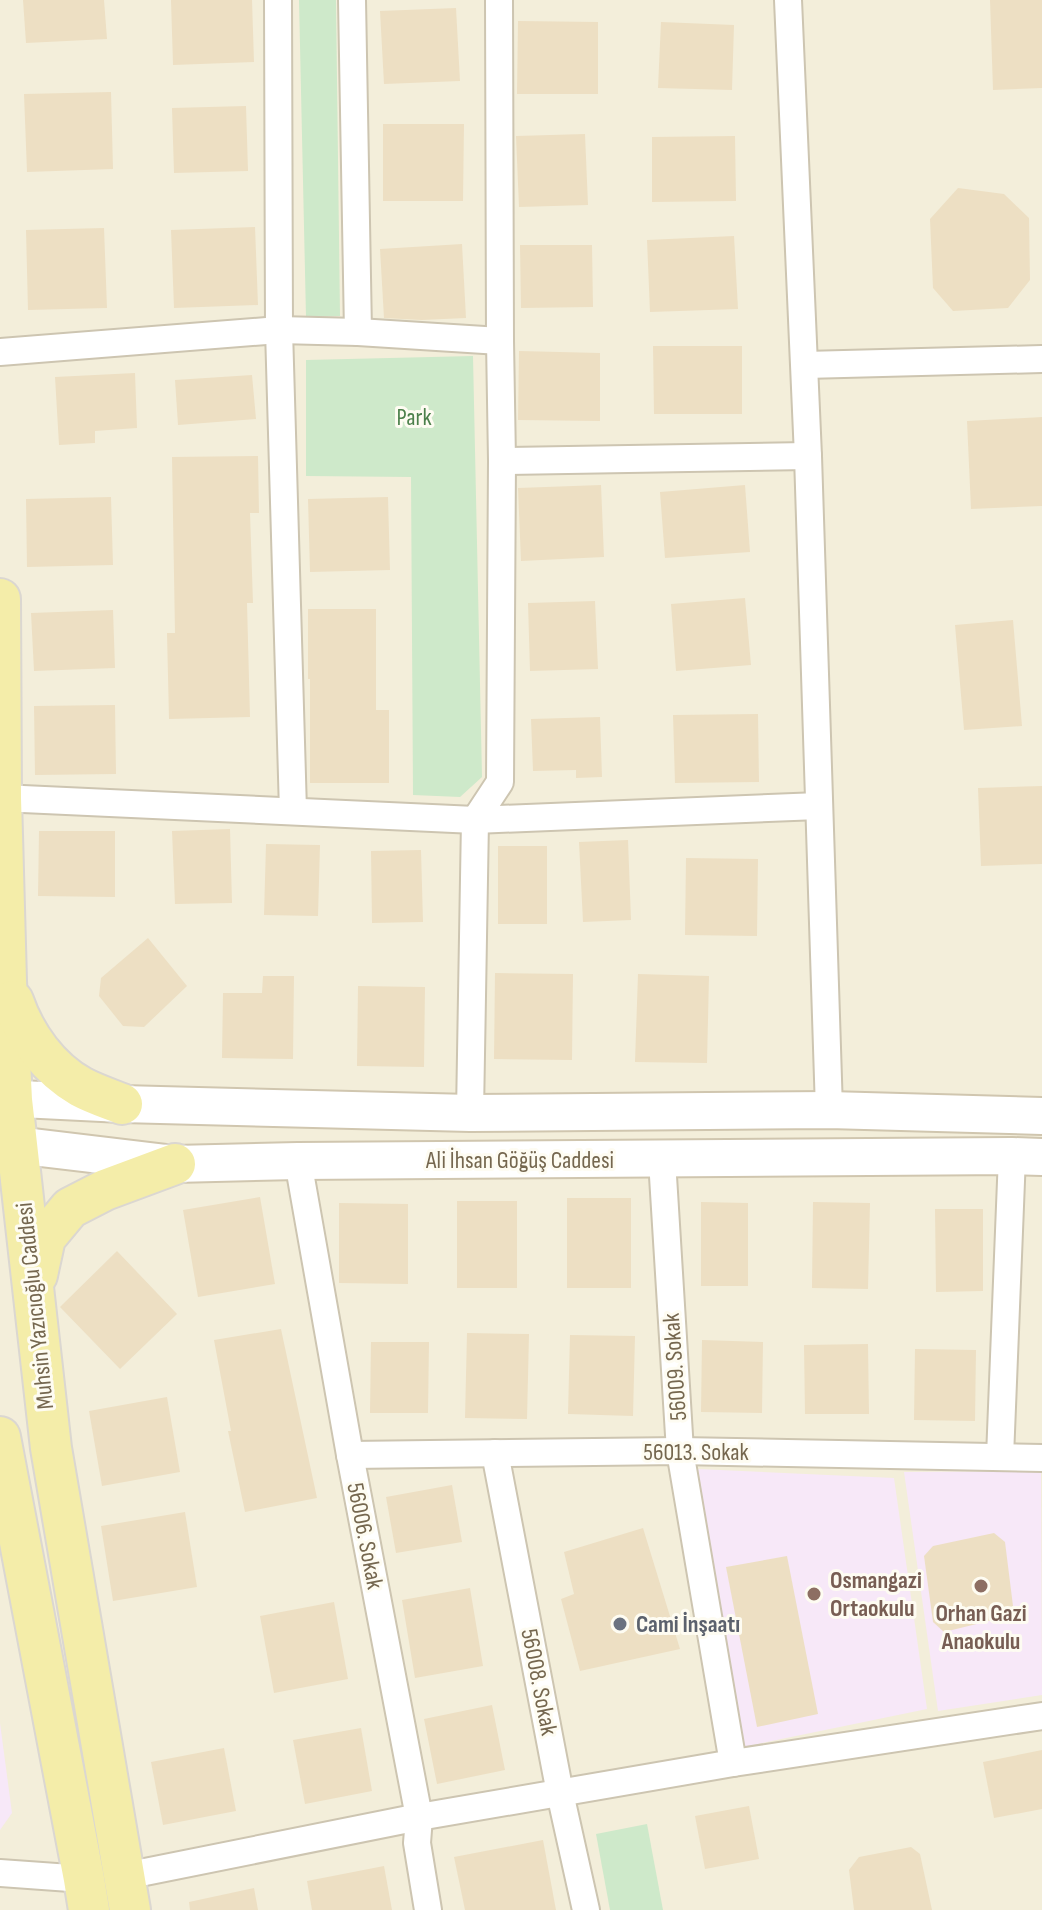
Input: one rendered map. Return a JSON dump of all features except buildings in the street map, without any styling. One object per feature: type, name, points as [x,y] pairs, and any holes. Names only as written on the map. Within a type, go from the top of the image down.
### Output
[{"type":"main road","name":"Muhsin Yazıcıoğlu Caddesi","points":[[0,599],[9,1144],[34,1291],[51,1448],[128,1893]]},
{"type":"main road","points":[[6,981],[21,1023],[46,1059],[81,1087],[122,1104]]},
{"type":"main road","name":"Ali İhsan Göğüş Caddesi","points":[[6,1099],[470,1113],[829,1110],[1042,1116]]},
{"type":"main road","name":"Ali İhsan Göğüş Caddesi","points":[[9,1144],[175,1164],[1027,1156]]},
{"type":"main road","points":[[34,1291],[45,1238],[70,1208],[105,1190],[175,1164]]},
{"type":"main road","points":[[1,1450],[86,1894]]},
{"type":"street","points":[[278,0],[279,330],[293,811]]},
{"type":"street","points":[[352,0],[358,332]]},
{"type":"street","points":[[470,1113],[475,820],[500,782],[502,461],[499,0]]},
{"type":"street","points":[[788,0],[805,365],[829,1110]]},
{"type":"street","points":[[0,352],[279,330],[500,341]]},
{"type":"street","points":[[805,365],[1042,359]]},
{"type":"street","points":[[502,461],[808,456]]},
{"type":"street","points":[[1,798],[475,820],[819,806]]},
{"type":"street","points":[[1000,1457],[1027,1156]]},
{"type":"street","name":"56009. Sokak","points":[[662,1160],[680,1451],[733,1763]]},
{"type":"street","name":"56006. Sokak","points":[[298,1161],[419,1817],[417,1843],[428,1910]]},
{"type":"street","name":"56013. Sokak","points":[[350,1455],[680,1451],[1042,1458]]},
{"type":"street","name":"56008. Sokak","points":[[495,1453],[560,1793],[586,1910]]},
{"type":"street","points":[[128,1893],[419,1817],[733,1763],[1042,1716]]},
{"type":"street","points":[[0,1873],[86,1894]]},
{"type":"shaded area","points":[[0,0],[1042,0],[1042,1910],[0,1910]]},
{"type":"shaded area","name":"Osmangazi Ortaokulu","points":[[698,1469],[894,1478],[927,1709],[743,1747]]},
{"type":"shaded area","name":"Orhan Gazi Anaokulu","points":[[1041,1471],[1042,1695],[938,1711],[904,1472]]},
{"type":"shaded area","points":[[0,1723],[12,1813],[0,1830]]},
{"type":"green space","points":[[299,0],[336,0],[340,316],[306,317]]},
{"type":"green space","name":"Park","points":[[473,356],[482,777],[460,797],[413,795],[411,477],[306,476],[306,360]]},
{"type":"green space","points":[[647,1824],[663,1910],[610,1910],[596,1834]]},
{"type":"place","name":"Orhan Gazi Anaokulu","points":[[981,1586]]},
{"type":"place","name":"Osmangazi Ortaokulu","points":[[814,1594]]},
{"type":"place","name":"Cami İnşaatı","points":[[620,1624]]}]
